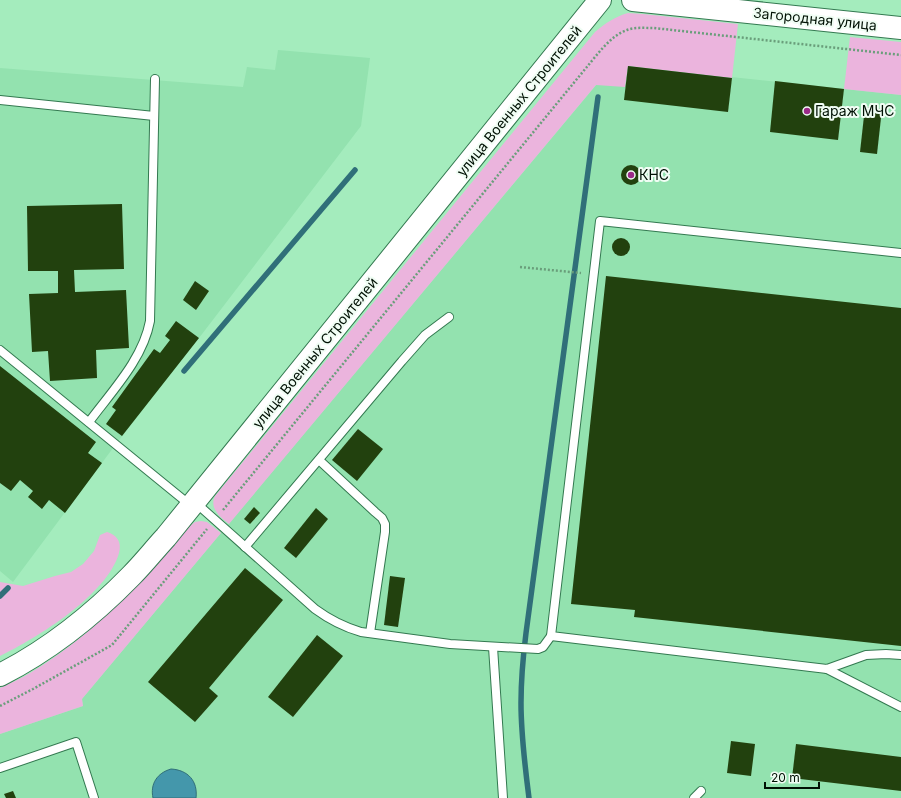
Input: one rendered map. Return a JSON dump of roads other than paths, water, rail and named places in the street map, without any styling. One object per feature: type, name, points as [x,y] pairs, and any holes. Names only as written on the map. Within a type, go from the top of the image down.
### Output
[{"type":"street","name":"улица Военных Строителей","points":[[0,675],[21,664],[59,639],[96,610],[132,576],[193,503],[600,0]]},
{"type":"street","name":"Загородная улица","points":[[633,0],[901,28]]},
{"type":"lane","points":[[89,422],[143,347],[149,328],[151,313],[155,79]]},
{"type":"lane","points":[[0,100],[154,116]]},
{"type":"lane","points":[[0,350],[214,520],[326,618],[349,629],[370,633],[450,644],[538,649],[543,647],[552,636],[600,221],[901,253]]},
{"type":"lane","points":[[245,547],[425,335],[450,317]]},
{"type":"lane","points":[[319,460],[376,512],[385,524],[370,633]]},
{"type":"lane","points":[[552,636],[827,669],[901,707]]},
{"type":"lane","points":[[493,647],[503,798]]},
{"type":"lane","points":[[827,669],[866,655],[901,655]]},
{"type":"lane","points":[[0,768],[76,742],[94,798]]},
{"type":"lane","points":[[694,798],[701,791]]},
{"type":"water","points":[[171,769],[187,774],[191,778],[195,786],[196,798],[153,798],[153,788],[158,776]]},
{"type":"waterway","points":[[529,798],[521,715],[521,686],[524,651],[598,97]]},
{"type":"waterway","points":[[184,371],[355,170]]},
{"type":"waterway","points":[[0,596],[8,588]]},
{"type":"place","name":"Гараж МЧС","points":[[807,111]]},
{"type":"place","name":"КНС","points":[[631,175]]}]
